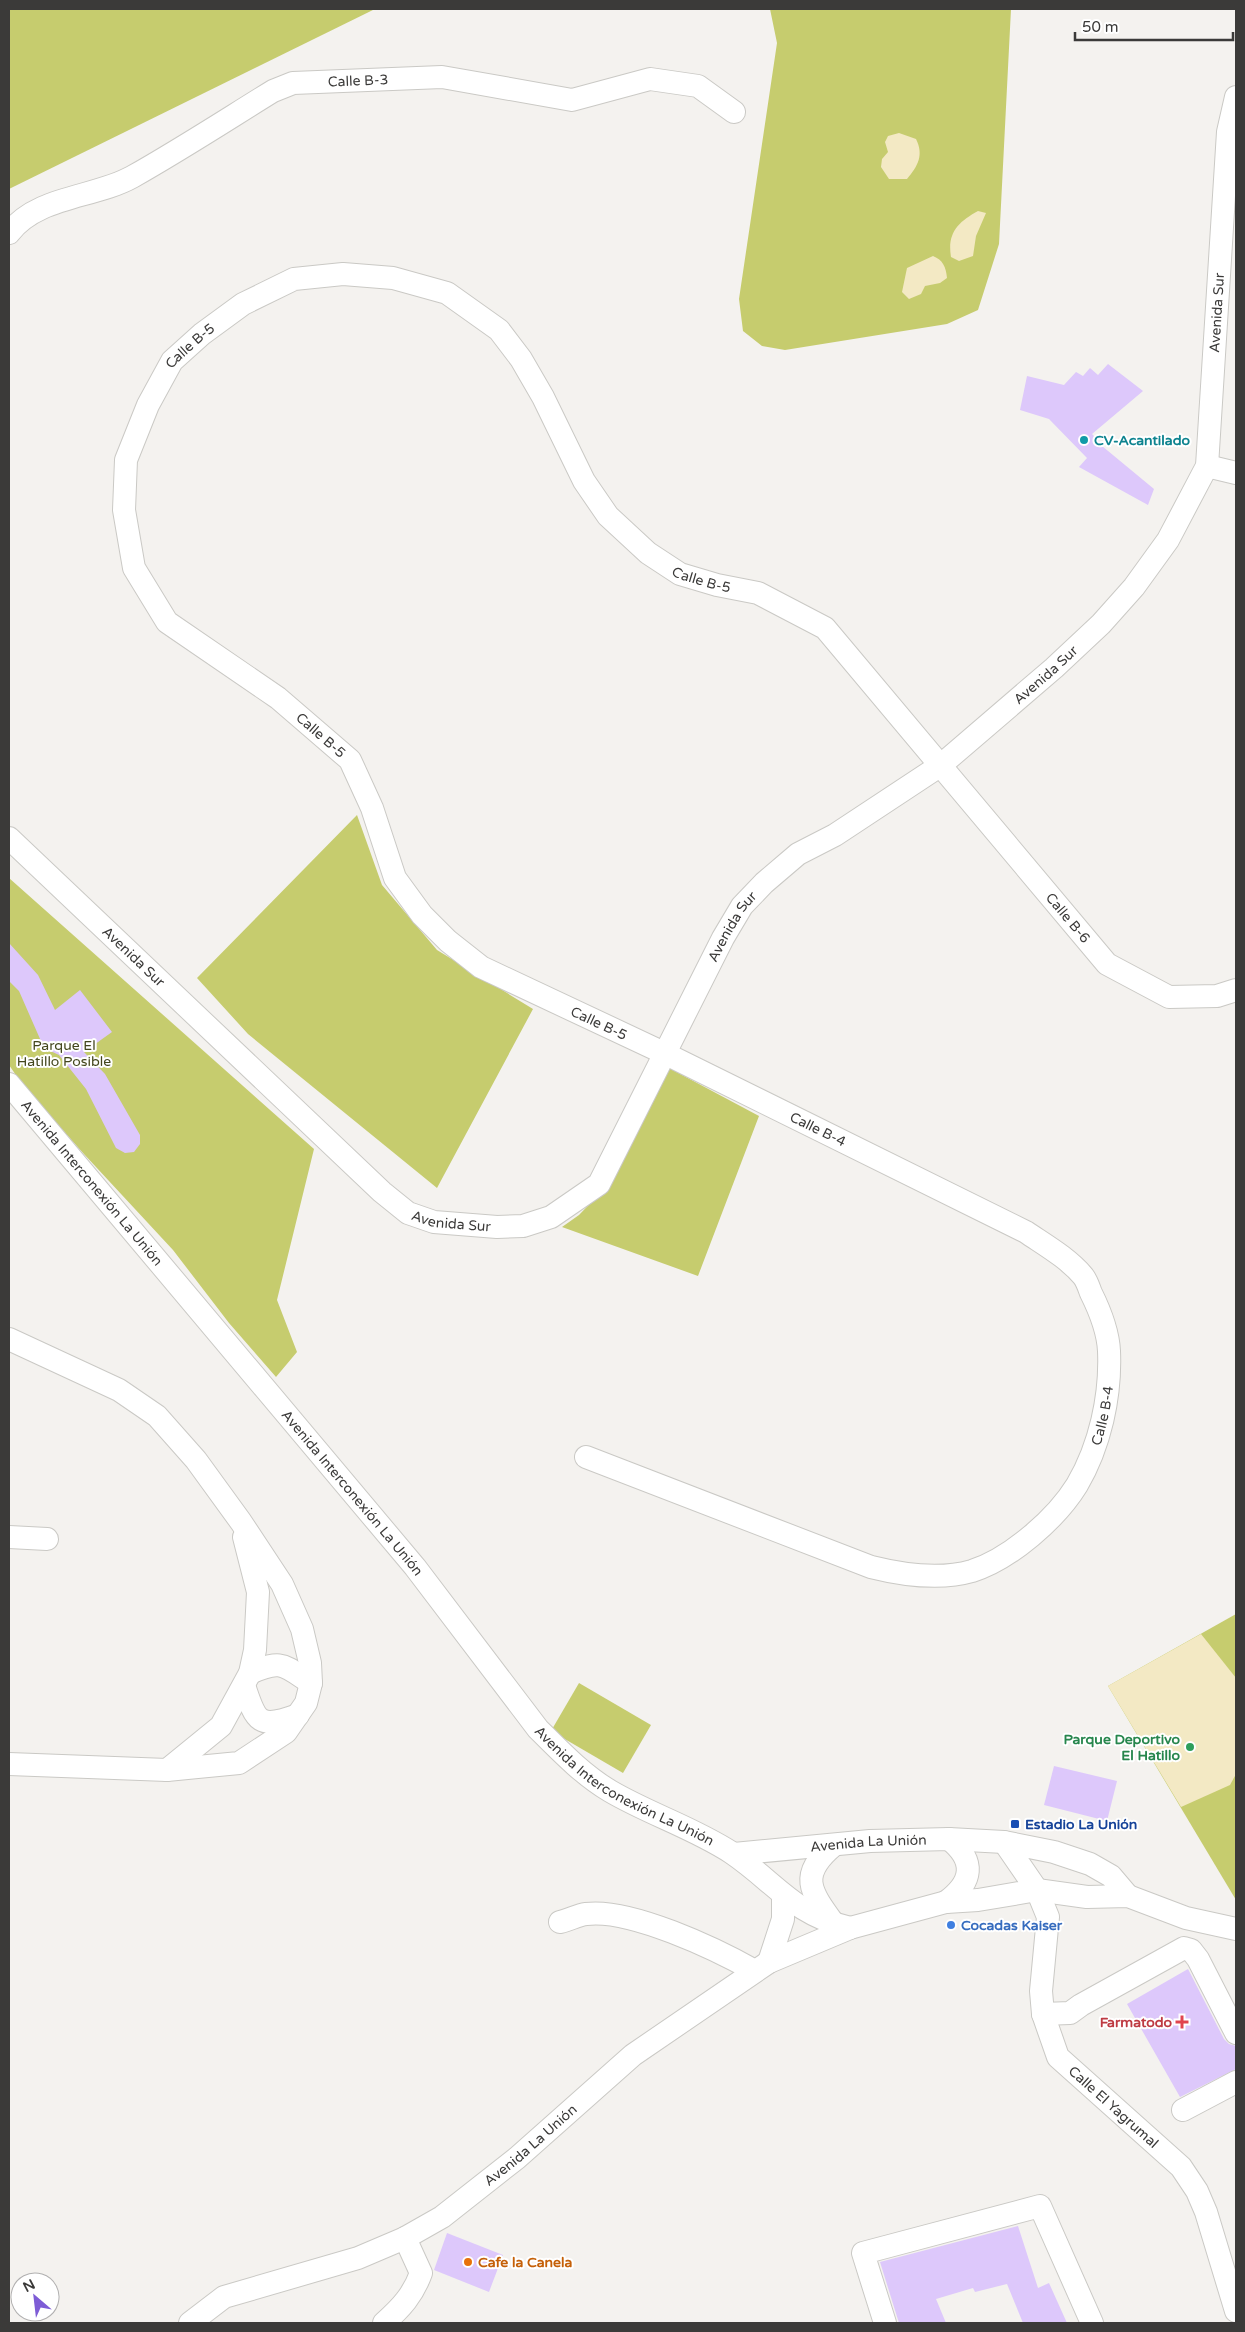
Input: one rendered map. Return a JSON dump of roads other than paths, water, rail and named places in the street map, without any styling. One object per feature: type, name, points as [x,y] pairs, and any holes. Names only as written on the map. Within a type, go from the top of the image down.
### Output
[{"type":"street","name":"Calle B-3","points":[[9,233],[14,226],[35,211],[130,178],[273,91],[293,83],[442,77],[572,100],[650,79],[698,86],[734,112]]},
{"type":"street","name":"Avenida Sur","points":[[9,838],[382,1192],[408,1213],[434,1222],[497,1227],[523,1226],[551,1217],[599,1184],[723,938],[742,906],[764,883],[798,854],[835,835],[941,765],[1054,668],[1102,624],[1134,587],[1168,540],[1207,466],[1228,132],[1236,98]]},
{"type":"street","name":"Calle B-5","points":[[666,1054],[481,967],[448,941],[422,915],[395,878],[372,808],[350,760],[278,698],[167,622],[134,568],[124,510],[126,460],[148,405],[172,361],[202,334],[243,304],[294,279],[353,274],[393,278],[447,293],[499,330],[521,359],[543,396],[584,481],[608,516],[648,554],[680,574],[717,585],[758,593],[825,628],[941,765]]},
{"type":"street","points":[[1207,466],[1236,473]]},
{"type":"street","name":"Calle B-6","points":[[941,765],[1107,964],[1169,998],[1217,996],[1236,990]]},
{"type":"street","name":"Calle B-4","points":[[586,1456],[871,1567],[901,1575],[941,1574],[972,1571],[1002,1558],[1031,1537],[1076,1486],[1102,1424],[1109,1350],[1102,1314],[1083,1276],[1058,1253],[1026,1232],[666,1054]]},
{"type":"street","name":"Avenida Interconexión La Unión","points":[[9,1084],[415,1567],[538,1729],[571,1761],[610,1790],[705,1837],[734,1854]]},
{"type":"street","points":[[9,1339],[120,1390],[157,1416],[196,1460],[241,1522],[282,1584],[302,1629],[310,1663],[311,1683],[306,1703],[286,1732],[239,1762],[166,1770],[9,1764]]},
{"type":"street","points":[[166,1770],[221,1726],[247,1679],[255,1650],[258,1592],[241,1522]]},
{"type":"street","points":[[9,1537],[48,1539]]},
{"type":"street","points":[[247,1679],[271,1664],[288,1667],[311,1683]]},
{"type":"street","points":[[247,1679],[252,1710],[260,1719],[274,1724],[300,1714]]},
{"type":"street","points":[[946,1902],[966,1884],[969,1870],[967,1859],[960,1848],[949,1839]]},
{"type":"street","name":"Avenida La Unión","points":[[734,1854],[807,1846],[834,1846],[870,1841],[949,1839],[1004,1842],[1054,1852],[1090,1864],[1111,1876],[1128,1896]]},
{"type":"street","name":"Calle El Yagrumal","points":[[1004,1842],[1037,1890],[1048,1918],[1042,1991],[1044,2014],[1058,2057],[1181,2167],[1197,2190],[1206,2212],[1236,2311]]},
{"type":"street","points":[[834,1846],[820,1857],[814,1866],[811,1877],[813,1892],[842,1926]]},
{"type":"street","points":[[734,1854],[783,1896],[813,1916],[842,1926]]},
{"type":"street","name":"Avenida La Unión","points":[[190,2323],[224,2297],[358,2258],[405,2238],[442,2217],[510,2164],[633,2055],[762,1966],[842,1926],[946,1902],[978,1900],[1037,1890],[1087,1897],[1128,1896],[1186,1918],[1236,1930]]},
{"type":"street","points":[[560,1922],[586,1914],[611,1914],[640,1921],[762,1966],[783,1919],[783,1896]]},
{"type":"street","points":[[1044,2014],[1070,2013],[1081,2005],[1184,1948],[1191,1950],[1198,1959],[1236,2033]]},
{"type":"street","points":[[1183,2110],[1236,2082]]},
{"type":"street","points":[[885,2323],[863,2253],[1040,2206],[1092,2323]]},
{"type":"street","points":[[384,2323],[398,2312],[414,2292],[421,2273],[405,2238]]},
{"type":"place","name":"CV-Acantilado","points":[[1084,440]]},
{"type":"place","name":"Parque Deportivo El Hatillo","points":[[1190,1747]]},
{"type":"place","name":"Estadio La Unión","points":[[1015,1824]]},
{"type":"place","name":"Cocadas Kaiser","points":[[951,1925]]},
{"type":"place","name":"Farmatodo","points":[[1182,2022]]},
{"type":"place","name":"Cafe la Canela","points":[[468,2262]]},
{"type":"park label","name":"Parque El Hatillo Posible","points":[[64,1054]]}]
